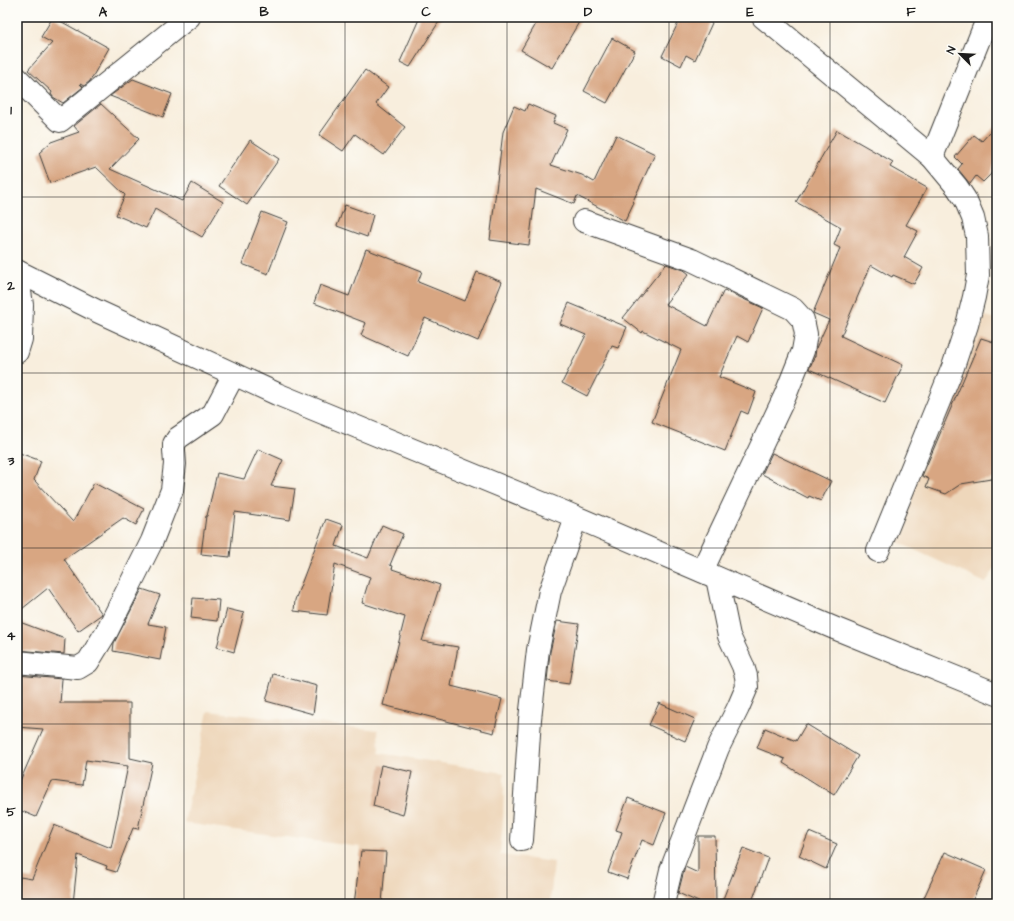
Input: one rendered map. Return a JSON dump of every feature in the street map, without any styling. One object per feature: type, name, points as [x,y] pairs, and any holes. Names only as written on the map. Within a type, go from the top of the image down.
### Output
[{"type":"street","points":[[17,78],[60,121],[189,17]]},
{"type":"street","points":[[763,17],[932,158],[966,199],[973,218],[977,236],[978,275],[967,325],[954,367],[878,550]]},
{"type":"street","points":[[932,158],[988,17]]},
{"type":"street","points":[[584,221],[692,260],[793,309],[803,320],[806,334],[803,351],[710,575],[729,636],[744,666],[747,687],[718,748],[671,870],[663,904]]},
{"type":"street","points":[[17,271],[97,311],[277,394],[576,518],[834,628],[997,694]]},
{"type":"street","points":[[17,271],[22,305],[21,339],[17,352]]},
{"type":"street","points":[[17,662],[78,668],[88,662],[107,631],[152,541],[172,490],[175,464],[174,444],[178,438],[213,414],[234,374]]},
{"type":"street","points":[[522,840],[530,719],[538,650],[550,591],[576,518]]},
{"type":"shaded area","points":[[985,316],[997,319],[997,564],[986,583],[891,539]]},
{"type":"shaded area","points":[[208,711],[378,730],[379,753],[504,773],[503,819],[500,855],[554,862],[550,904],[352,904],[361,851],[360,847],[184,823]]},
{"type":"building","points":[[53,17],[109,48],[90,81],[84,86],[80,84],[83,87],[63,103],[53,97],[51,94],[52,92],[28,70],[52,43],[41,37]]},
{"type":"building","points":[[420,17],[442,17],[410,67],[400,62]]},
{"type":"building","points":[[540,17],[582,17],[552,68],[521,50]]},
{"type":"building","points":[[681,17],[700,17],[712,23],[695,60],[686,55],[681,66],[662,56]]},
{"type":"building","points":[[612,38],[635,51],[607,103],[584,91]]},
{"type":"building","points":[[365,70],[388,87],[376,104],[405,127],[384,155],[355,134],[343,151],[319,135]]},
{"type":"building","points":[[133,79],[172,94],[163,117],[110,96]]},
{"type":"building","points":[[101,104],[139,139],[110,169],[182,201],[192,183],[223,202],[202,237],[155,209],[146,228],[116,215],[125,195],[96,167],[50,183],[39,153],[51,142],[79,132],[74,126]]},
{"type":"building","points":[[528,104],[556,116],[553,123],[567,129],[551,165],[582,175],[594,182],[616,135],[655,154],[625,221],[577,196],[574,204],[536,189],[529,245],[490,240],[503,132],[514,106],[525,111]]},
{"type":"building","points":[[997,124],[997,158],[991,174],[983,182],[976,176],[970,184],[958,169],[962,164],[955,157],[974,135],[982,141]]},
{"type":"building","points":[[837,130],[893,162],[890,167],[927,188],[906,225],[918,231],[904,257],[923,268],[914,284],[893,275],[892,277],[871,265],[841,336],[903,365],[885,403],[809,369],[815,356],[816,348],[829,320],[813,313],[840,248],[834,245],[841,227],[796,202]]},
{"type":"building","points":[[250,140],[279,159],[247,205],[219,186]]},
{"type":"building","points":[[345,205],[373,215],[367,237],[337,226]]},
{"type":"building","points":[[262,212],[288,222],[268,274],[242,264]]},
{"type":"building","points":[[366,249],[422,271],[418,282],[465,301],[477,272],[502,282],[478,341],[425,318],[408,356],[361,335],[366,323],[314,303],[320,285],[349,296]]},
{"type":"building","points":[[666,264],[684,270],[689,274],[665,304],[707,326],[724,290],[763,308],[748,342],[737,336],[719,377],[756,392],[748,414],[741,411],[725,451],[652,422],[681,350],[643,331],[642,333],[623,318]]},
{"type":"building","points":[[569,303],[627,327],[618,348],[612,346],[587,396],[562,383],[586,335],[560,324]]},
{"type":"building","points":[[981,338],[997,343],[997,478],[961,484],[946,494],[926,487],[929,479],[922,476]]},
{"type":"building","points":[[258,449],[283,460],[271,486],[295,489],[290,520],[235,512],[230,557],[201,554],[206,516],[217,473],[244,479]]},
{"type":"building","points":[[17,452],[41,461],[34,480],[73,522],[94,483],[144,509],[136,525],[123,518],[64,559],[102,614],[78,631],[48,588],[17,613]]},
{"type":"building","points":[[772,453],[831,481],[821,501],[809,496],[808,498],[762,474]]},
{"type":"building","points":[[326,519],[343,525],[336,546],[368,558],[382,525],[403,534],[390,565],[393,566],[392,569],[440,585],[422,641],[458,647],[451,686],[502,699],[494,733],[383,705],[405,617],[362,603],[370,577],[335,564],[327,615],[294,611],[295,600]]},
{"type":"building","points":[[142,589],[160,595],[148,624],[166,627],[160,660],[113,651],[114,643]]},
{"type":"building","points":[[193,598],[219,600],[217,621],[191,618]]},
{"type":"building","points":[[227,609],[244,613],[234,652],[217,647]]},
{"type":"building","points":[[17,621],[65,639],[64,654],[17,650]]},
{"type":"building","points":[[557,621],[579,624],[569,684],[547,681],[550,652]]},
{"type":"building","points":[[273,674],[317,686],[313,714],[266,701]]},
{"type":"building","points":[[17,675],[62,679],[60,703],[130,703],[130,758],[152,763],[138,829],[133,828],[116,872],[106,869],[107,866],[78,855],[73,904],[17,904],[20,877],[32,879],[54,825],[111,848],[128,766],[86,760],[82,785],[52,781],[36,817],[17,809],[17,788],[43,729],[17,727]]},
{"type":"building","points":[[659,703],[695,719],[685,741],[649,725]]},
{"type":"building","points":[[806,724],[858,756],[834,795],[783,763],[785,759],[757,748],[765,728],[796,741]]},
{"type":"building","points":[[381,765],[412,772],[403,815],[373,806]]},
{"type":"building","points":[[628,798],[666,813],[654,845],[642,840],[627,879],[608,872],[622,832],[616,830]]},
{"type":"building","points":[[809,832],[837,844],[826,869],[799,856]]},
{"type":"building","points":[[698,836],[715,836],[716,904],[703,904],[678,893],[685,867],[698,873]]},
{"type":"building","points":[[743,848],[768,858],[751,904],[721,904]]},
{"type":"building","points":[[361,851],[386,852],[382,904],[354,904]]},
{"type":"building","points":[[945,852],[986,870],[971,904],[921,904]]}]
